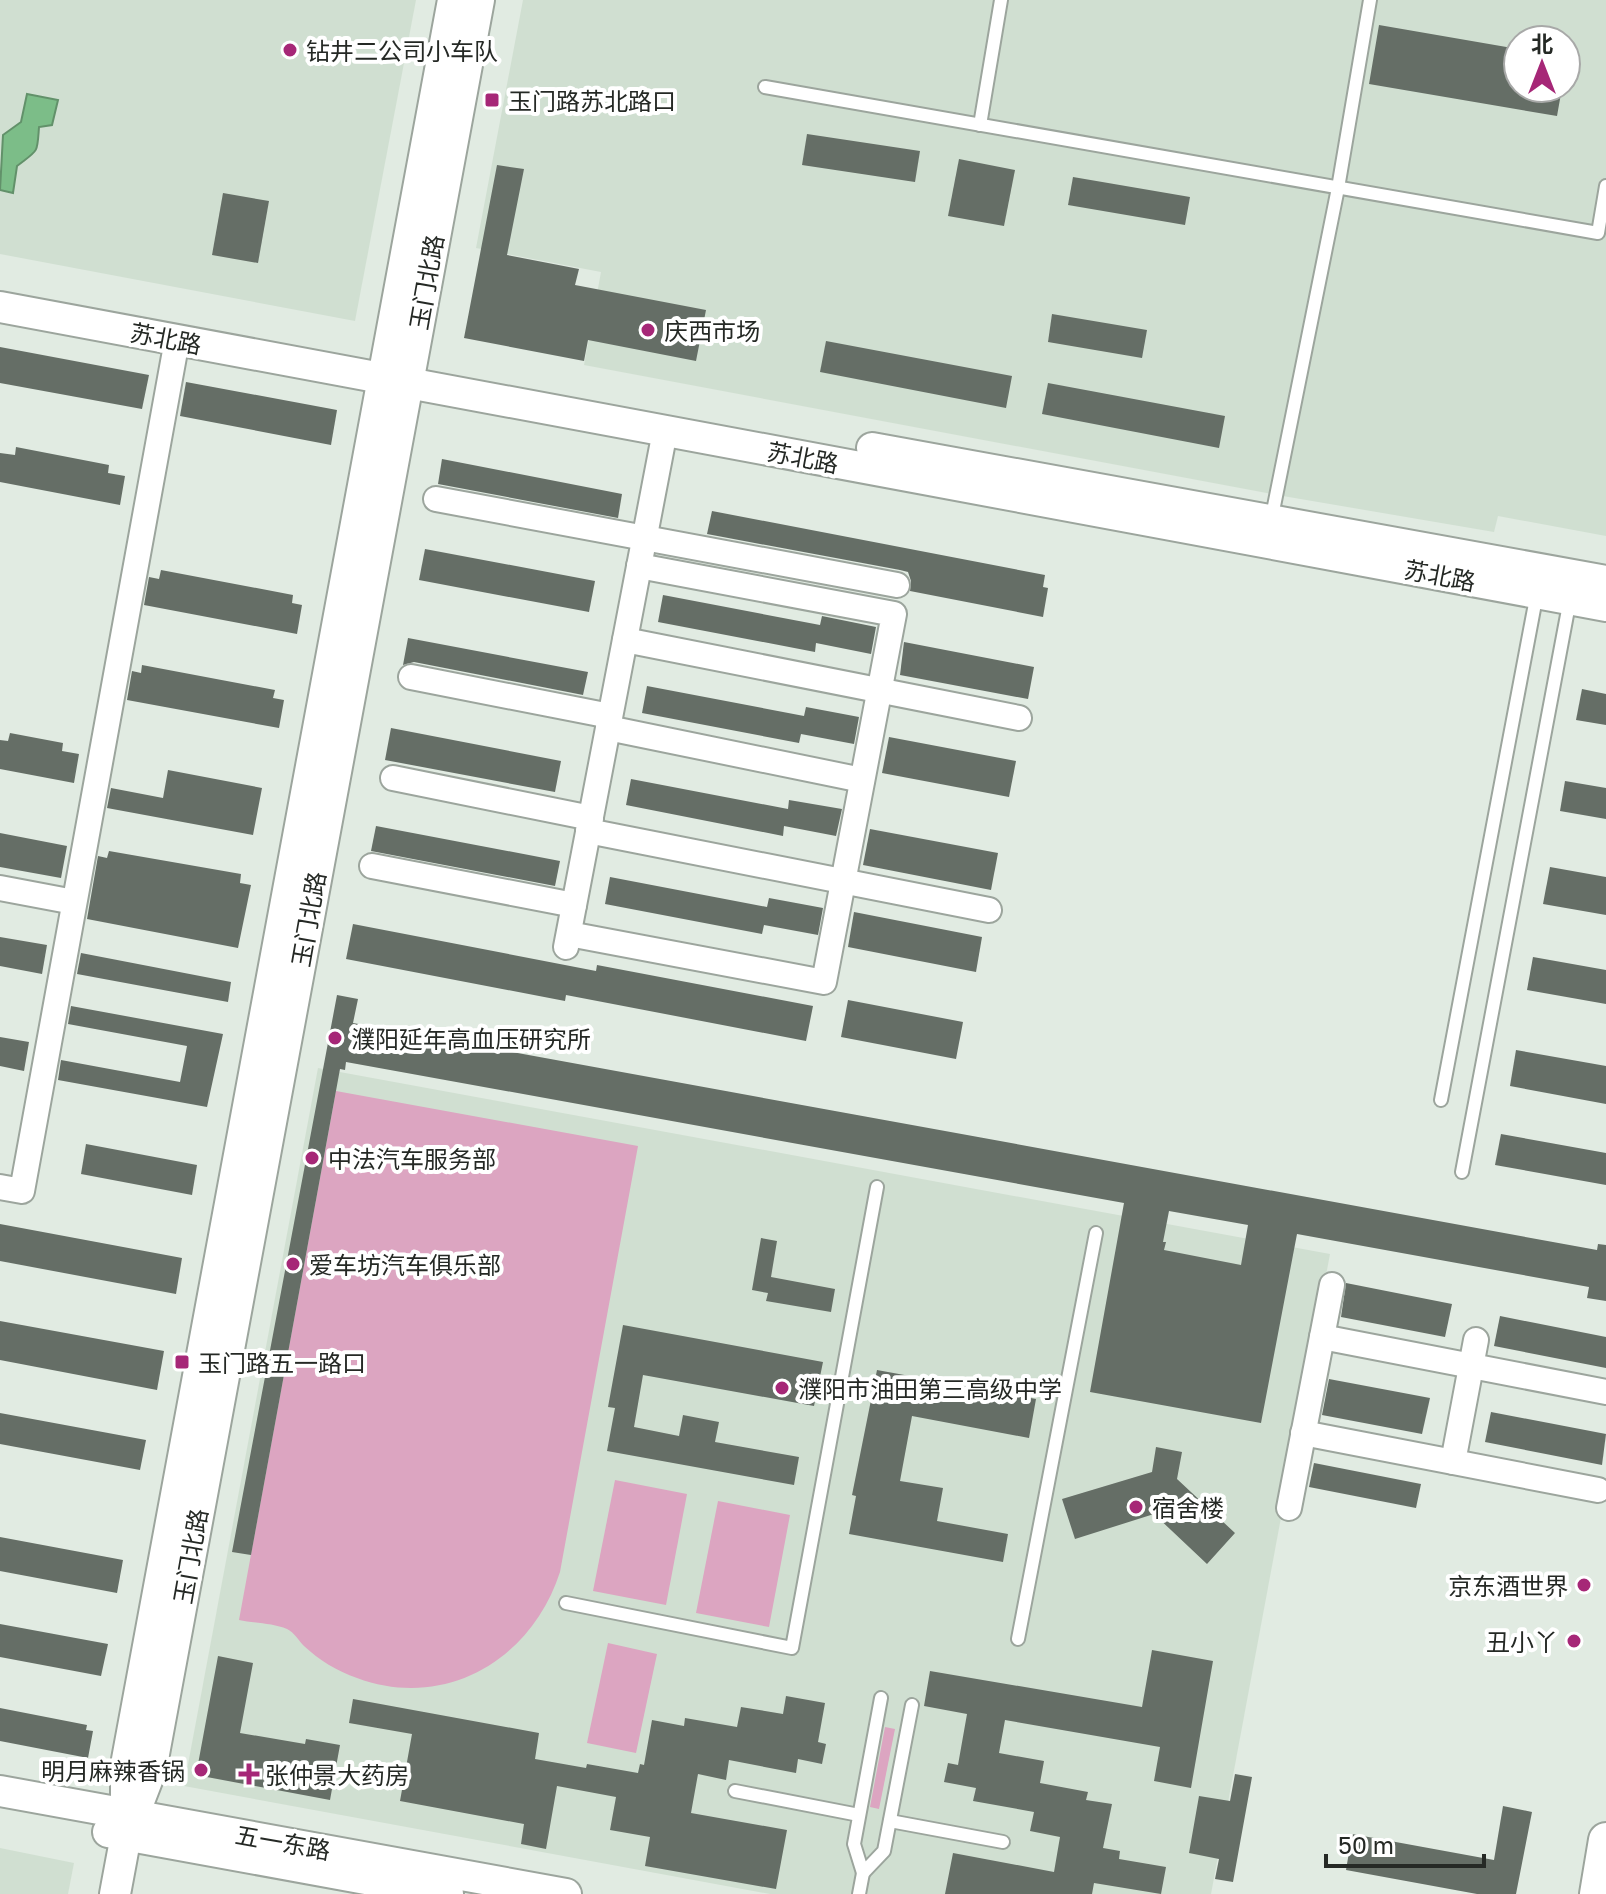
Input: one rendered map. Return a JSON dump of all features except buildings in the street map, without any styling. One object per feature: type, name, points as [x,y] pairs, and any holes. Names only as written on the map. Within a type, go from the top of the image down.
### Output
[{"type":"main road","points":[[1597,1894],[1606,1840]]},
{"type":"street","name":"玉门北路","points":[[397,371],[453,0]]},
{"type":"street","name":"玉门北路","points":[[115,1894],[128,1821],[126,1765],[397,371],[479,0]]},
{"type":"street","name":"苏北路","points":[[0,287],[665,431],[1606,606]]},
{"type":"street","name":"苏北路","points":[[0,307],[177,340],[397,371],[1606,581]]},
{"type":"street","points":[[0,1187],[22,1191],[177,340]]},
{"type":"street","points":[[639,566],[894,614],[824,982],[567,942],[644,536],[665,431]]},
{"type":"street","points":[[436,499],[897,585]]},
{"type":"street","points":[[625,640],[1019,718]]},
{"type":"street","points":[[411,677],[862,780]]},
{"type":"street","points":[[393,778],[843,881],[989,910]]},
{"type":"street","points":[[372,866],[574,905]]},
{"type":"street","points":[[0,888],[74,902]]},
{"type":"street","points":[[1289,1508],[1332,1285]]},
{"type":"street","points":[[1322,1337],[1606,1392]]},
{"type":"street","points":[[1453,1462],[1476,1340]]},
{"type":"street","points":[[1303,1433],[1598,1490]]},
{"type":"street","name":"五一东路","points":[[0,1791],[128,1821],[352,1886],[448,1894]]},
{"type":"street","name":"五一东路","points":[[0,1811],[128,1821],[566,1894]]},
{"type":"lane","points":[[980,125],[1001,0]]},
{"type":"lane","points":[[1271,521],[1338,188],[1370,0]]},
{"type":"lane","points":[[765,87],[1598,233],[1606,186]]},
{"type":"lane","points":[[1441,1100],[1537,593]]},
{"type":"lane","points":[[1462,1172],[1570,599]]},
{"type":"lane","points":[[566,1603],[792,1648],[877,1187]]},
{"type":"lane","points":[[1018,1639],[1096,1233]]},
{"type":"lane","points":[[859,1894],[863,1873],[854,1844],[881,1698]]},
{"type":"lane","points":[[863,1873],[884,1851],[912,1705]]},
{"type":"lane","points":[[735,1791],[859,1815]]},
{"type":"lane","points":[[890,1821],[1003,1842]]},
{"type":"shaded area","points":[[0,0],[416,0],[355,321],[0,254]]},
{"type":"shaded area","points":[[523,0],[1606,0],[1606,536],[1498,516],[1494,532],[1277,495],[584,365],[601,272],[476,248]]},
{"type":"shaded area","points":[[27,94],[58,100],[52,125],[39,127],[36,150],[17,166],[13,193],[0,190],[3,135],[21,122]]},
{"type":"shaded area","name":"濮阳市油田第三高级中学","points":[[318,1068],[1330,1254],[1211,1894],[770,1894],[184,1786]]},
{"type":"shaded area","points":[[336,1091],[638,1146],[560,1572],[547,1603],[529,1630],[507,1652],[481,1670],[453,1682],[422,1688],[390,1686],[357,1678],[322,1660],[287,1629],[239,1620]]},
{"type":"shaded area","points":[[615,1480],[687,1494],[666,1605],[593,1591]]},
{"type":"shaded area","points":[[718,1501],[790,1515],[769,1627],[696,1613]]},
{"type":"shaded area","points":[[608,1643],[657,1654],[636,1753],[587,1743]]},
{"type":"shaded area","points":[[885,1727],[895,1729],[879,1809],[870,1807]]},
{"type":"shaded area","points":[[0,1848],[74,1863],[68,1894],[0,1894]]},
{"type":"place","name":"钻井二公司小车队","points":[[290,50]]},
{"type":"place","name":"玉门路苏北路口","points":[[492,100]]},
{"type":"place","name":"庆西市场","points":[[648,330]]},
{"type":"place","name":"濮阳延年高血压研究所","points":[[335,1038]]},
{"type":"place","name":"中法汽车服务部","points":[[312,1158]]},
{"type":"place","name":"爱车坊汽车俱乐部","points":[[293,1264]]},
{"type":"place","name":"玉门路五一路口","points":[[182,1362]]},
{"type":"place","name":"濮阳市油田第三高级中学","points":[[782,1388]]},
{"type":"place","name":"宿舍楼","points":[[1136,1507]]},
{"type":"place","name":"京东酒世界","points":[[1584,1585]]},
{"type":"place","name":"丑小丫","points":[[1574,1641]]},
{"type":"place","name":"明月麻辣香锅","points":[[201,1770]]},
{"type":"place","name":"张仲景大药房","points":[[249,1774]]}]
